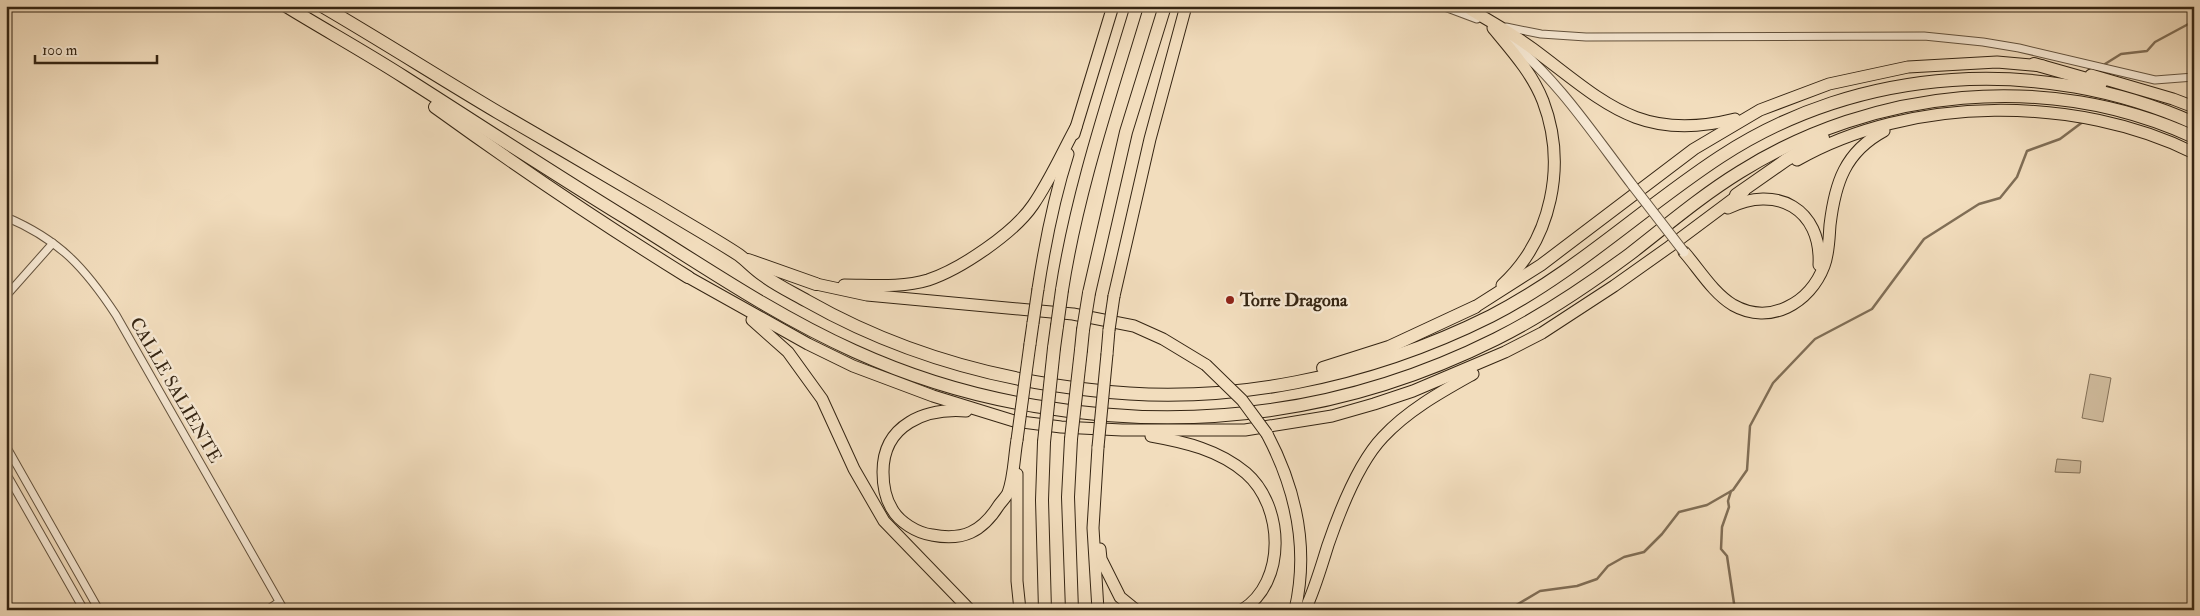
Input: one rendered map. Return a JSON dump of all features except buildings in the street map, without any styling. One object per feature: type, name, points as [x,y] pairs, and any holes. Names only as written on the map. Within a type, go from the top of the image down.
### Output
[{"type":"highway","points":[[286,6],[408,79],[506,144],[678,251],[775,309],[850,350],[935,382],[980,395],[1038,407],[1124,417],[1198,417],[1238,414],[1325,402],[1436,366],[1502,336],[1564,300],[1628,255],[1707,194],[1771,154],[1831,126],[1886,109],[1973,96],[2042,98],[2070,101],[2116,110],[2167,125],[2194,138]]},
{"type":"highway","points":[[322,6],[743,258],[762,275],[856,326],[914,350],[974,370],[1025,381],[1092,391],[1129,394],[1204,394],[1264,388],[1323,376],[1395,356],[1460,330],[1493,315],[1562,274],[1724,154],[1758,134],[1792,118],[1850,97],[1910,83],[1980,78],[2014,78],[2068,84],[2121,95],[2170,112]]},
{"type":"highway","points":[[985,413],[947,410],[920,416],[903,426],[890,441],[883,459],[883,484],[892,509],[906,524],[924,534],[945,538],[971,533],[989,521],[1008,493],[1042,258],[1061,176],[1113,6]]},
{"type":"highway","points":[[1045,610],[1042,500],[1044,442],[1062,290],[1067,258],[1100,130],[1138,6]]},
{"type":"highway","points":[[1072,610],[1068,497],[1071,439],[1083,330],[1089,294],[1126,132],[1165,6]]},
{"type":"highway","points":[[1098,610],[1093,528],[1098,447],[1109,330],[1114,296],[1150,139],[1186,6]]},
{"type":"highway","points":[[1469,8],[1493,26],[1535,50],[1596,98],[1643,120],[1665,125],[1694,126],[1717,124],[1751,114],[1793,96],[1829,84],[1908,66],[1988,63],[2034,64],[2086,74],[2194,107]]},
{"type":"highway","points":[[1475,307],[1510,277],[1532,246],[1548,208],[1553,180],[1554,153],[1550,124],[1543,100],[1524,66],[1493,26]]},
{"type":"highway","points":[[326,30],[344,49],[432,105],[513,164],[597,221],[688,277],[762,326],[788,352],[822,399],[861,483],[884,521],[970,610]]},
{"type":"highway","points":[[2034,64],[2120,89],[2194,122]]},
{"type":"highway","points":[[1305,610],[1346,500],[1361,469],[1381,438],[1405,416],[1445,389],[1517,350],[1669,247],[1736,195],[1813,142],[1886,109]]},
{"type":"highway","points":[[1736,195],[1808,154],[1859,133],[1911,119],[1948,113],[2017,111],[2098,120],[2142,133],[2194,153]]},
{"type":"highway","points":[[1204,394],[1293,376],[1355,358],[1416,336],[1475,307],[1541,265],[1694,149],[1751,114]]},
{"type":"highway","points":[[1684,252],[1733,305],[1749,311],[1771,313],[1789,308],[1802,298],[1815,283],[1824,265],[1832,202],[1841,175],[1851,158],[1867,140],[1911,119]]},
{"type":"highway","points":[[816,284],[887,286],[928,280],[964,263],[1003,236],[1032,206],[1076,127]]},
{"type":"highway","points":[[1706,218],[1739,202],[1753,198],[1774,198],[1799,210],[1810,222],[1817,235],[1819,265],[1815,283]]},
{"type":"highway","points":[[743,258],[816,284],[867,295],[999,305],[1091,317],[1134,326],[1163,339],[1206,365],[1242,400],[1267,434],[1282,462],[1292,491],[1299,523],[1302,559],[1300,590],[1295,610]]},
{"type":"highway","points":[[688,277],[808,344],[853,366],[903,386],[985,413],[1014,421],[1061,427],[1122,430],[1245,430],[1332,416],[1413,392],[1470,368],[1542,333]]},
{"type":"highway","points":[[1122,430],[1186,442],[1215,454],[1246,474],[1266,500],[1276,531],[1275,558],[1265,586],[1242,610]]},
{"type":"highway","points":[[1017,440],[1017,581],[1020,610]]},
{"type":"highway","points":[[1096,495],[1101,559],[1120,598],[1136,610]]},
{"type":"street","points":[[1428,6],[1438,6]]},
{"type":"street","points":[[1445,6],[1467,13],[1493,26],[1526,55],[1548,79],[1684,252]]},
{"type":"street","points":[[1493,26],[1541,34],[1586,37],[1924,36],[1984,42],[2155,80],[2194,77]]},
{"type":"street","name":"CALLE SALIENTE","points":[[6,217],[26,226],[53,243],[85,271],[116,315],[284,610]]},
{"type":"street","points":[[6,296],[53,243]]},
{"type":"street","points":[[6,446],[99,610]]},
{"type":"street","points":[[6,473],[84,610]]},
{"type":"street","points":[[267,610],[279,602]]},
{"type":"shaded area","points":[[2090,374],[2111,378],[2103,422],[2082,418]]},
{"type":"shaded area","points":[[2057,459],[2081,461],[2080,473],[2055,472]]},
{"type":"waterway","points":[[2104,67],[2105,64],[2121,54],[2147,51],[2155,42],[2194,21]]},
{"type":"waterway","points":[[1508,610],[1540,591],[1577,586],[1597,579],[1608,566],[1624,557],[1644,552],[1662,534],[1679,512],[1707,505],[1733,490],[1747,470],[1750,426],[1773,383],[1815,339],[1872,309],[1924,239],[1979,204],[2000,198],[2017,177],[2027,151],[2060,139],[2084,121]]},
{"type":"waterway","points":[[1731,491],[1728,501],[1729,507],[1722,527],[1721,549],[1727,556],[1735,610]]},
{"type":"place","name":"Torre Dragona","points":[[1230,300]]}]
